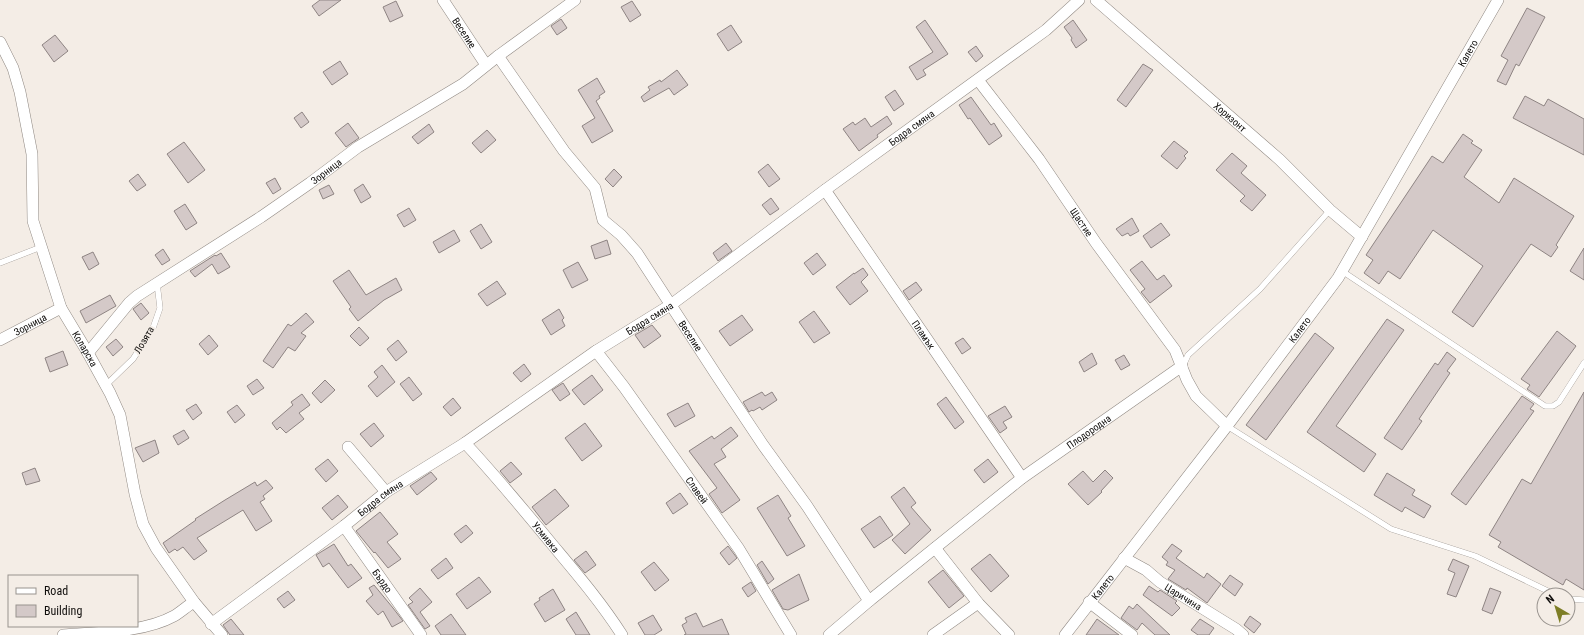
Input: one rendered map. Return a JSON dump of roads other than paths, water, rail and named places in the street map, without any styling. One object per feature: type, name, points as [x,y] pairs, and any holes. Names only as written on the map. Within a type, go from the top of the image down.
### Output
[{"type":"street","name":"Веселие","points":[[443,0],[486,65]]},
{"type":"street","name":"Зорница","points":[[88,353],[129,303],[157,283],[261,217],[358,147],[463,84],[498,56],[575,0]]},
{"type":"street","name":"Бодра смяна","points":[[211,624],[344,526],[386,492],[465,443],[596,351],[672,304],[825,190],[1046,30],[1080,0]]},
{"type":"street","name":"Хоризонт","points":[[1096,0],[1280,160],[1330,210],[1362,238]]},
{"type":"street","name":"Калето","points":[[1065,635],[1089,602],[1227,426],[1342,270],[1362,238],[1498,0]]},
{"type":"street","name":"Коларска","points":[[0,42],[13,68],[20,92],[32,154],[33,221],[61,308],[106,385],[120,415],[134,494],[143,524],[156,548],[194,602],[211,624],[222,635]]},
{"type":"street","name":"Веселие","points":[[498,56],[564,151],[595,188],[603,220],[621,235],[637,253],[672,304],[721,383],[807,506],[869,601]]},
{"type":"street","name":"Щастие","points":[[978,80],[1039,159],[1096,243],[1175,350],[1186,380],[1196,396],[1227,426]]},
{"type":"street","name":"Пламък","points":[[825,190],[1022,478]]},
{"type":"street","name":"Зорница","points":[[0,340],[61,308]]},
{"type":"street","name":"Славей","points":[[596,351],[624,387],[739,549],[791,635]]},
{"type":"street","name":"Плодородна","points":[[829,635],[1022,478],[1182,366]]},
{"type":"street","name":"Усмивка","points":[[465,443],[495,475],[562,556],[609,614],[622,635]]},
{"type":"street","points":[[348,447],[386,492]]},
{"type":"street","name":"Бърдо","points":[[344,526],[421,635]]},
{"type":"street","points":[[935,548],[978,603],[1009,635]]},
{"type":"street","name":"Царичина","points":[[1124,558],[1146,570],[1160,582],[1236,629],[1243,635]]},
{"type":"street","points":[[63,635],[142,627],[173,616],[194,602]]},
{"type":"street","points":[[1089,602],[1132,635]]},
{"type":"street","points":[[933,635],[978,603]]},
{"type":"lane","name":"Плодородна","points":[[1182,366],[1188,355],[1260,289],[1330,210]]},
{"type":"lane","points":[[0,263],[41,247]]},
{"type":"lane","points":[[1342,270],[1545,406],[1552,406],[1559,402],[1584,363]]},
{"type":"lane","name":"Лозята","points":[[106,385],[133,359],[152,328],[160,308],[157,283]]},
{"type":"lane","points":[[1227,426],[1391,529],[1476,556],[1540,587]]}]
